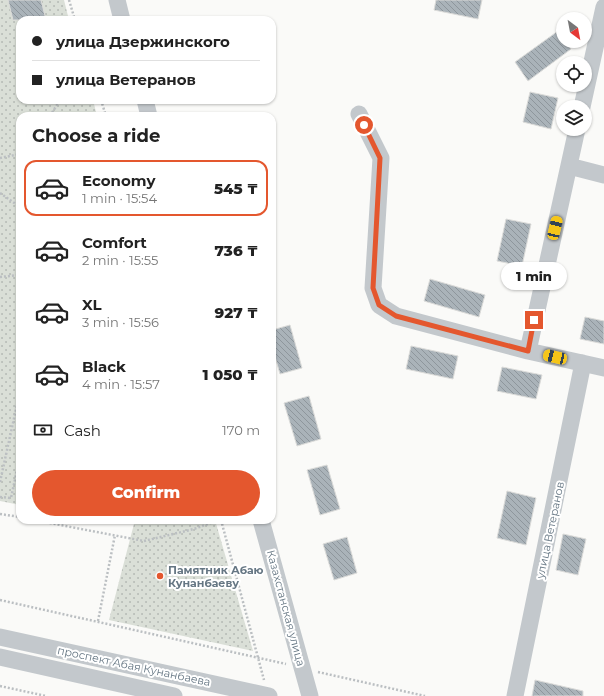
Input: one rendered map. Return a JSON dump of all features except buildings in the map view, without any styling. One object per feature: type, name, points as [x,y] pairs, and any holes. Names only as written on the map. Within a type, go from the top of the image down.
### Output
[{"type":"street","points":[[117,0],[121,16]]},
{"type":"street","points":[[584,100],[604,7]]},
{"type":"street","points":[[359,114],[380,158],[373,288],[379,305],[396,316],[528,351],[604,368]]},
{"type":"street","points":[[528,351],[575,136]]},
{"type":"street","points":[[569,166],[604,175]]},
{"type":"street","name":"улица Ветеранов","points":[[515,696],[583,363]]},
{"type":"street","name":"Казахстанская улица","points":[[262,524],[310,696]]},
{"type":"street","name":"проспект Абая Кунанбаева","points":[[0,637],[268,696]]},
{"type":"street","name":"проспект Абая Кунанбаева","points":[[0,657],[174,696]]},
{"type":"path","points":[[69,0],[74,16]]},
{"type":"path","points":[[0,158],[16,155]]},
{"type":"path","points":[[0,193],[16,204]]},
{"type":"path","points":[[0,277],[16,275]]},
{"type":"path","points":[[0,482],[16,409]]},
{"type":"path","points":[[0,496],[11,498],[16,475]]},
{"type":"path","points":[[0,514],[16,516]]},
{"type":"path","points":[[56,524],[144,541],[208,524]]},
{"type":"path","points":[[221,524],[268,696]]},
{"type":"path","points":[[98,621],[115,535]]},
{"type":"path","points":[[0,600],[258,656],[302,669],[425,696]]},
{"type":"path","points":[[0,686],[46,696]]},
{"type":"shaded area","points":[[0,0],[64,0],[68,16],[16,16],[16,104],[94,104],[96,112],[16,112],[16,504],[0,501]]},
{"type":"shaded area","points":[[134,524],[216,524],[253,651],[109,620]]},
{"type":"place","name":"Памятник Абаю Кунанбаеву","points":[[160,576]]},
{"type":"route","points":[[364,125],[380,158],[373,288],[379,305],[396,316],[528,351],[534,320]]}]
